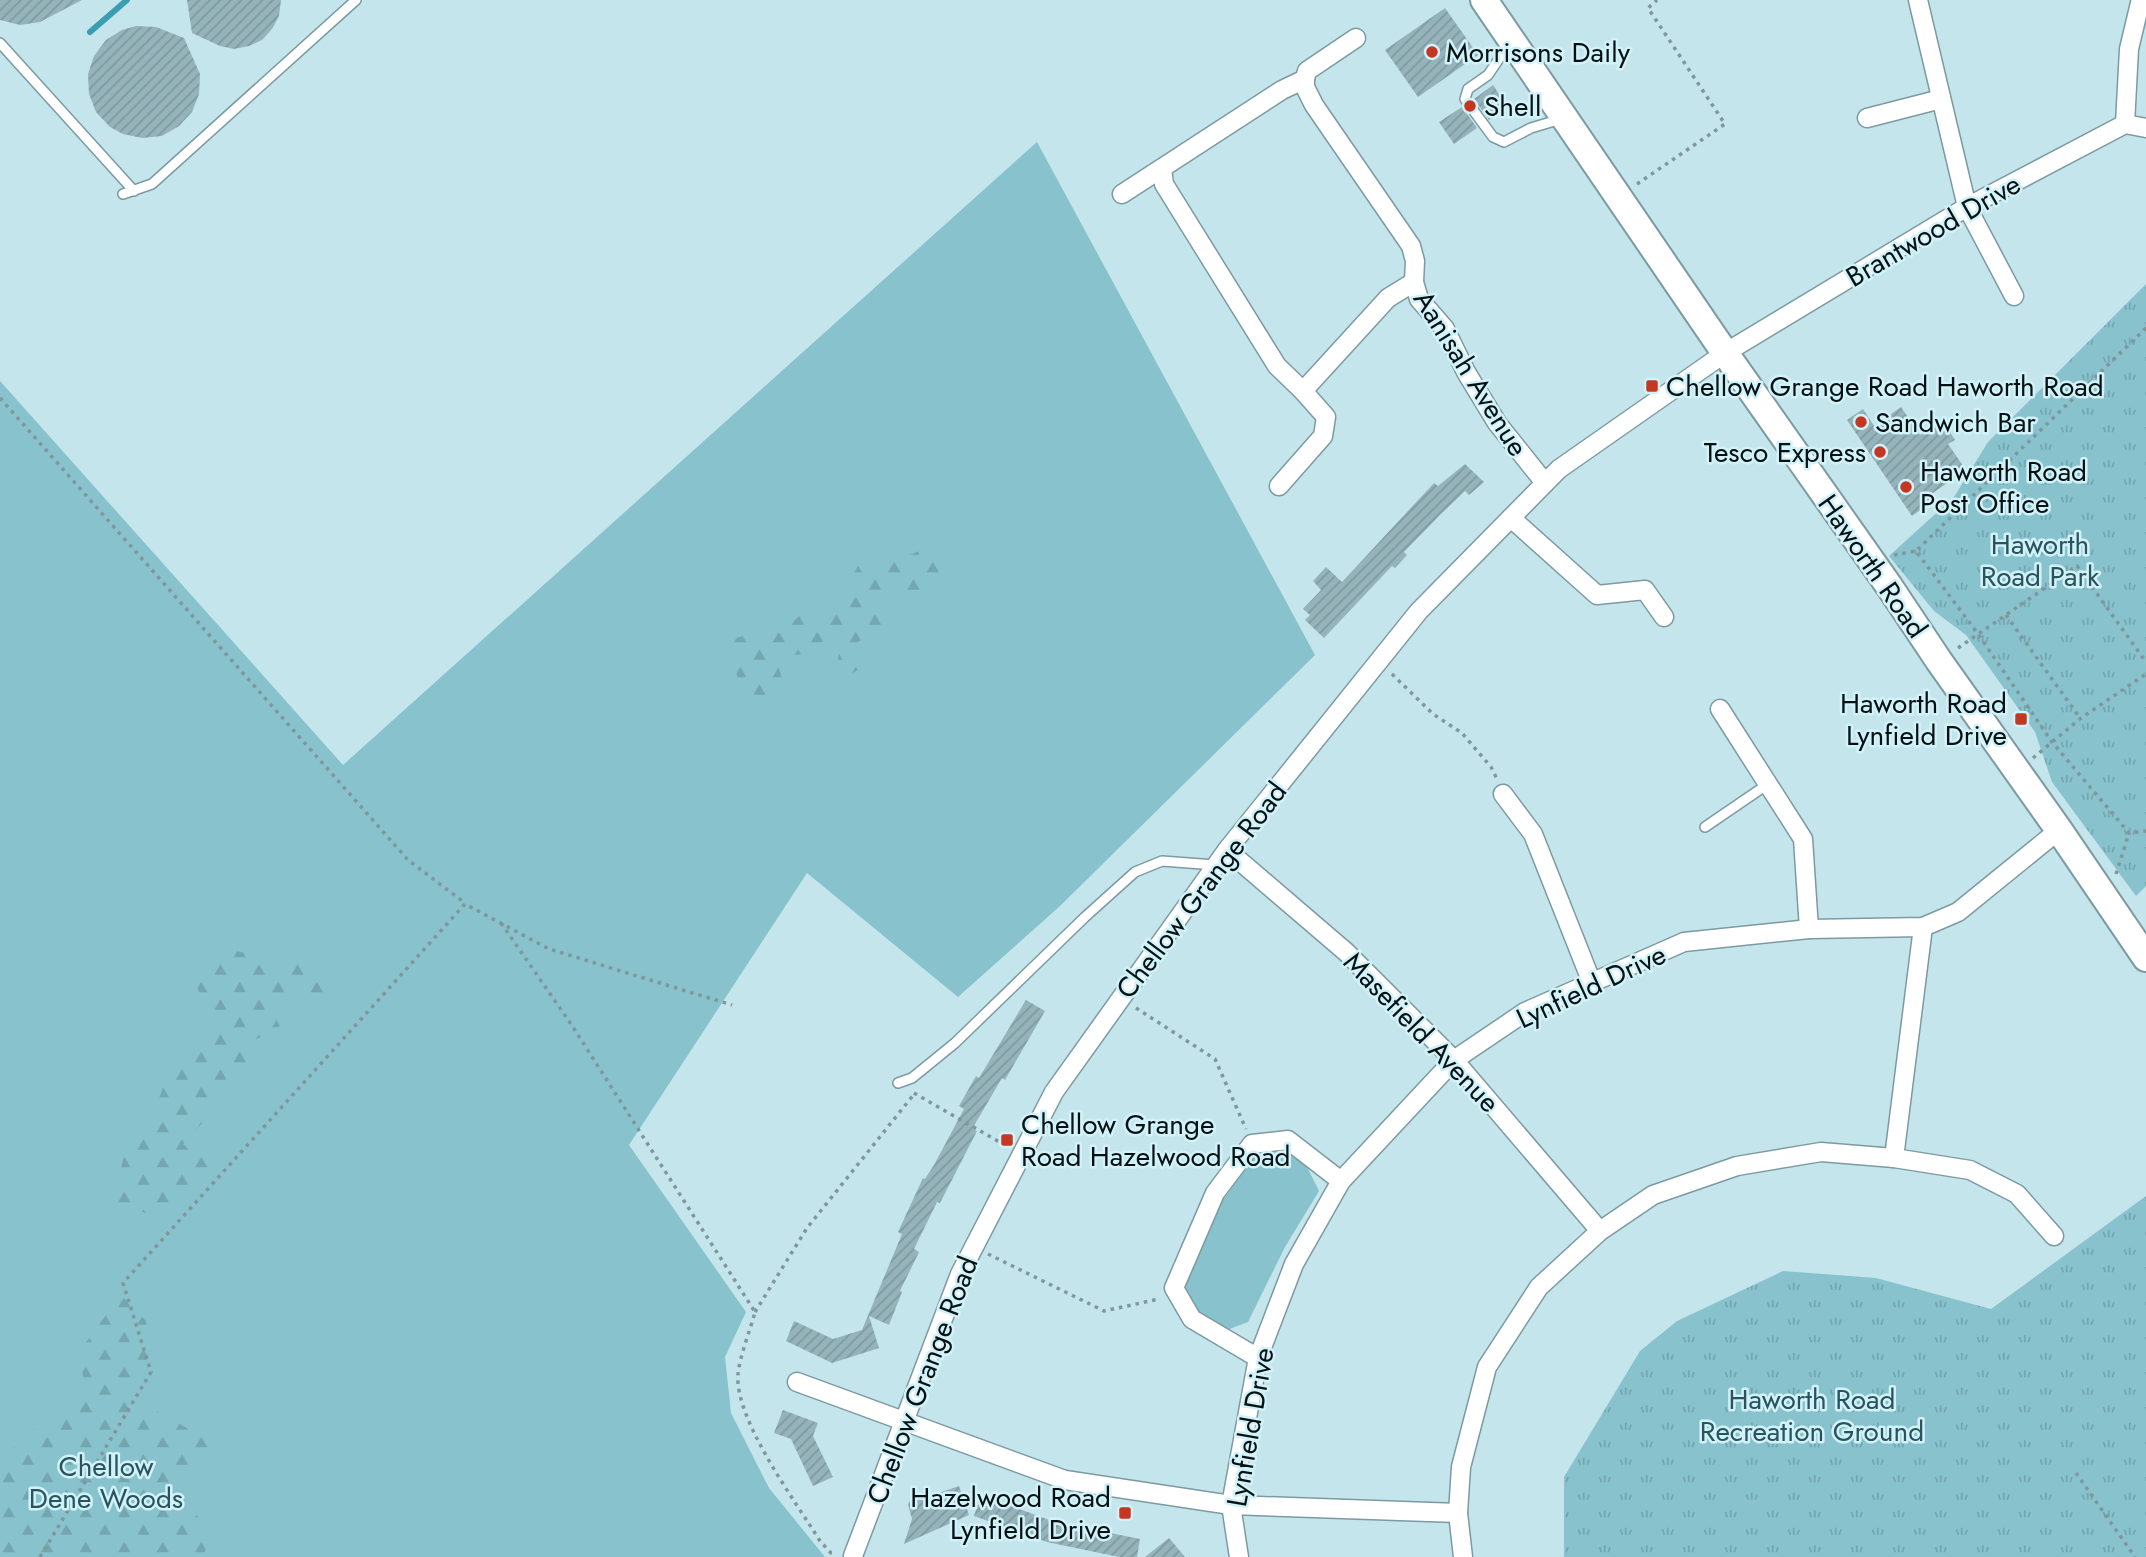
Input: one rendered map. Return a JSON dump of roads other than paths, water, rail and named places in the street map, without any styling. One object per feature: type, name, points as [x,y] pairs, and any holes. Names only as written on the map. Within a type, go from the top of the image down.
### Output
[{"type":"main road","name":"Haworth Road","points":[[1484,0],[1725,353],[2146,958]]},
{"type":"street","points":[[1918,0],[1967,207],[2014,296]]},
{"type":"street","points":[[2143,0],[2129,49],[2125,124],[2146,128]]},
{"type":"street","points":[[1122,194],[1282,90],[1305,79],[1307,71],[1356,38]]},
{"type":"street","name":"Aanisah Avenue","points":[[1305,79],[1308,95],[1314,105],[1411,246],[1415,261],[1414,282],[1419,299],[1445,329],[1490,413],[1545,483]]},
{"type":"street","points":[[1867,118],[1941,99]]},
{"type":"street","name":"Brantwood Drive","points":[[1725,353],[1967,207],[2125,124]]},
{"type":"street","points":[[1162,169],[1164,184],[1277,366],[1326,417],[1323,436],[1279,486]]},
{"type":"street","points":[[1303,391],[1388,298],[1414,282]]},
{"type":"street","name":"Chellow Grange Road","points":[[853,1556],[960,1274],[1054,1092],[1216,865],[1419,611],[1545,483],[1559,469],[1725,353]]},
{"type":"street","points":[[1511,518],[1597,595],[1645,590],[1664,617]]},
{"type":"street","points":[[1720,709],[1803,839],[1808,929]]},
{"type":"street","points":[[1503,794],[1533,834],[1592,983]]},
{"type":"street","name":"Lynfield Drive","points":[[1239,1557],[1231,1505],[1258,1358],[1294,1264],[1341,1181],[1454,1060],[1525,1012],[1684,942],[1808,929],[1923,927],[1958,912],[2059,830]]},
{"type":"street","name":"Masefield Avenue","points":[[1227,850],[1346,952],[1454,1060],[1601,1231]]},
{"type":"street","points":[[1894,1158],[1923,927]]},
{"type":"street","points":[[1258,1358],[1192,1319],[1174,1288],[1215,1193],[1252,1144],[1288,1140],[1341,1181]]},
{"type":"street","points":[[1463,1557],[1458,1513],[1461,1467],[1488,1367],[1539,1287],[1601,1231],[1653,1195],[1737,1166],[1821,1152],[1894,1158],[1970,1170],[2017,1194],[2054,1236]]},
{"type":"street","points":[[797,1382],[1065,1480],[1231,1505],[1458,1513]]},
{"type":"lane","points":[[123,194],[152,184],[356,0]]},
{"type":"lane","points":[[1512,40],[1488,75],[1468,89],[1465,99],[1493,137],[1504,142],[1531,128],[1566,118]]},
{"type":"lane","points":[[0,43],[134,191]]},
{"type":"lane","points":[[1705,827],[1768,784]]},
{"type":"lane","points":[[898,1083],[912,1078],[955,1043],[1085,916],[1135,872],[1162,861],[1216,865]]},
{"type":"waterway","points":[[90,32],[127,0]]},
{"type":"place","name":"Morrisons Daily","points":[[1432,52]]},
{"type":"place","name":"Shell","points":[[1470,106]]},
{"type":"place","name":"Chellow Grange Road Haworth Road","points":[[1652,386]]},
{"type":"place","name":"Sandwich Bar","points":[[1861,422]]},
{"type":"place","name":"Tesco Express","points":[[1880,452]]},
{"type":"place","name":"Haworth Road Post Office","points":[[1906,487]]},
{"type":"place","name":"Haworth Road Lynfield Drive","points":[[2021,719]]},
{"type":"place","name":"Chellow Grange Road Hazelwood Road","points":[[1007,1140]]},
{"type":"place","name":"Hazelwood Road Lynfield Drive","points":[[1125,1513]]},
{"type":"park label","name":"Haworth Road Park","points":[[2040,560]]},
{"type":"park label","name":"Haworth Road Recreation Ground","points":[[1812,1415]]},
{"type":"park label","name":"Chellow Dene Woods","points":[[106,1482]]}]
